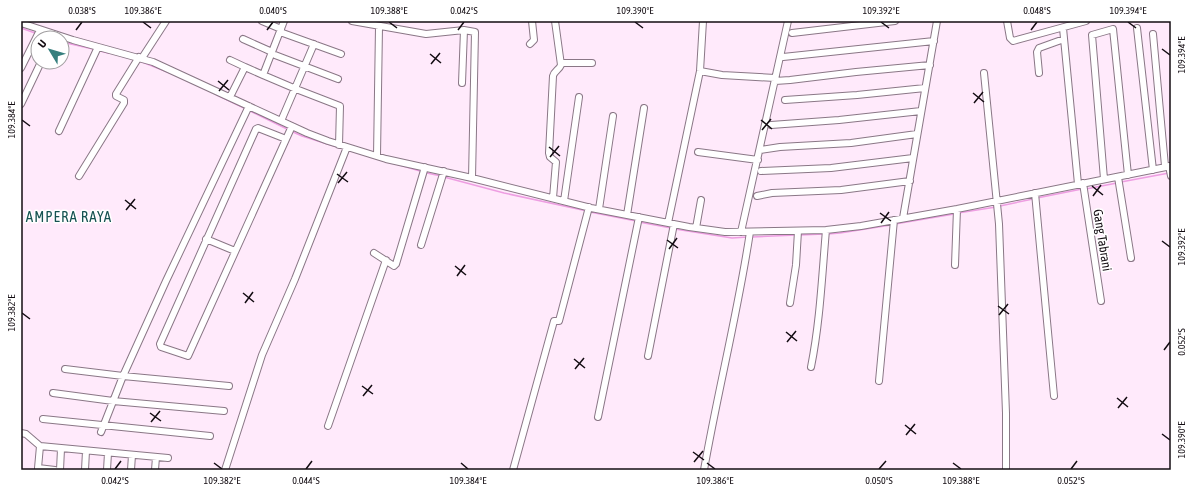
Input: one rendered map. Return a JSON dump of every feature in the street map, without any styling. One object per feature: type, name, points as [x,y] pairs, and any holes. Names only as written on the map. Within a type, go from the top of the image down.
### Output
[{"type":"street","points":[[80,176],[124,103],[124,100],[116,96],[116,94],[166,21]]},
{"type":"street","points":[[262,21],[280,31],[341,54]]},
{"type":"street","points":[[263,75],[274,53],[284,21]]},
{"type":"street","points":[[352,21],[379,27],[426,34],[464,30],[475,32],[472,178]]},
{"type":"street","points":[[530,44],[534,40],[532,21]]},
{"type":"street","points":[[553,198],[556,162],[550,157],[549,153],[552,76],[560,68],[561,63],[555,21]]},
{"type":"street","points":[[648,356],[700,71],[704,21]]},
{"type":"street","points":[[741,232],[788,21]]},
{"type":"street","points":[[792,33],[895,21]]},
{"type":"street","points":[[903,218],[937,21]]},
{"type":"street","points":[[1007,21],[1010,38],[1013,41],[1086,21]]},
{"type":"street","points":[[21,23],[40,30]]},
{"type":"street","points":[[377,156],[379,27]]},
{"type":"street","name":"Gang Tabrani","points":[[1063,28],[1082,186],[1101,301]]},
{"type":"street","points":[[1137,28],[1153,170]]},
{"type":"street","points":[[1104,179],[1092,35],[1113,29],[1128,175]]},
{"type":"street","points":[[462,83],[464,30]]},
{"type":"street","points":[[1153,34],[1171,176]]},
{"type":"street","points":[[242,39],[338,79]]},
{"type":"street","points":[[1039,74],[1038,48],[1064,39]]},
{"type":"street","points":[[70,40],[140,57],[230,97],[312,136],[339,145],[377,156],[589,207],[696,228],[750,232],[826,230],[861,226],[956,209],[998,204],[1082,186],[1104,179],[1118,181],[1128,175],[1169,166]]},
{"type":"street","points":[[783,57],[934,41]]},
{"type":"street","points":[[281,121],[314,44]]},
{"type":"street","points":[[59,131],[98,47]]},
{"type":"street","points":[[21,68],[30,50]]},
{"type":"street","points":[[230,60],[296,89],[340,106],[339,145]]},
{"type":"street","points":[[561,63],[592,63]]},
{"type":"street","points":[[700,71],[722,75],[790,80],[930,65]]},
{"type":"street","points":[[230,97],[245,67]]},
{"type":"street","points":[[21,104],[37,70]]},
{"type":"street","points":[[984,73],[998,204],[1006,406],[1006,470]]},
{"type":"street","points":[[785,100],[925,88]]},
{"type":"street","points":[[564,201],[579,97]]},
{"type":"street","points":[[101,432],[123,376],[166,281],[249,106]]},
{"type":"street","points":[[627,215],[644,108]]},
{"type":"street","points":[[771,125],[839,120],[921,110]]},
{"type":"street","points":[[599,209],[613,116]]},
{"type":"street","points":[[286,139],[258,128],[256,129],[160,344],[161,347],[188,356],[292,126]]},
{"type":"street","points":[[760,150],[780,147],[851,143],[917,134]]},
{"type":"street","points":[[225,470],[262,355],[295,279],[347,147]]},
{"type":"street","points":[[698,152],[758,160]]},
{"type":"street","points":[[761,171],[831,168],[913,158]]},
{"type":"street","points":[[374,253],[394,266],[396,264],[417,198],[425,167]]},
{"type":"street","points":[[421,246],[444,172]]},
{"type":"street","points":[[757,196],[841,190],[910,181]]},
{"type":"street","points":[[1118,181],[1130,258]]},
{"type":"street","points":[[1035,196],[1054,396]]},
{"type":"street","points":[[696,228],[701,200]]},
{"type":"street","points":[[513,470],[554,322],[559,321],[589,207]]},
{"type":"street","points":[[955,265],[956,209]]},
{"type":"street","points":[[598,417],[639,217]]},
{"type":"street","points":[[879,381],[894,220]]},
{"type":"street","points":[[811,367],[816,341],[826,230]]},
{"type":"street","points":[[790,303],[796,265],[798,231]]},
{"type":"street","points":[[704,470],[718,395],[742,284],[750,232]]},
{"type":"street","points":[[206,239],[236,251]]},
{"type":"street","points":[[328,426],[386,260]]},
{"type":"street","points":[[65,369],[229,386]]},
{"type":"street","points":[[53,394],[113,402],[224,411]]},
{"type":"street","points":[[43,419],[210,436]]},
{"type":"street","points":[[21,433],[26,434],[40,446],[168,458]]},
{"type":"street","points":[[40,446],[38,468],[55,470]]},
{"type":"street","points":[[60,470],[61,449]]},
{"type":"street","points":[[85,470],[86,451]]},
{"type":"street","points":[[107,470],[108,453]]},
{"type":"street","points":[[130,470],[132,455]]},
{"type":"street","points":[[155,470],[156,457]]},
{"type":"waterway","points":[[21,28],[30,31]]},
{"type":"waterway","points":[[70,44],[93,49]]},
{"type":"waterway","points":[[100,51],[108,53]]},
{"type":"waterway","points":[[142,62],[175,75]]},
{"type":"waterway","points":[[217,95],[244,108]]},
{"type":"waterway","points":[[250,111],[287,129]]},
{"type":"waterway","points":[[293,132],[337,147]]},
{"type":"waterway","points":[[396,164],[420,171]]},
{"type":"waterway","points":[[427,173],[441,176]]},
{"type":"waterway","points":[[1121,182],[1169,173]]},
{"type":"waterway","points":[[444,177],[504,193],[587,211]]},
{"type":"waterway","points":[[1086,189],[1117,183]]},
{"type":"waterway","points":[[1037,198],[1082,189]]},
{"type":"waterway","points":[[1000,206],[1033,199]]},
{"type":"waterway","points":[[958,213],[996,207]]},
{"type":"waterway","points":[[590,212],[636,221]]},
{"type":"waterway","points":[[895,224],[954,214]]},
{"type":"waterway","points":[[639,222],[671,228]]},
{"type":"waterway","points":[[828,234],[891,225]]},
{"type":"waterway","points":[[675,229],[732,238],[748,237]]},
{"type":"waterway","points":[[800,235],[824,234]]},
{"type":"waterway","points":[[752,237],[796,235]]},
{"type":"district","name":"AMPERA RAYA","points":[[69,217]]}]
